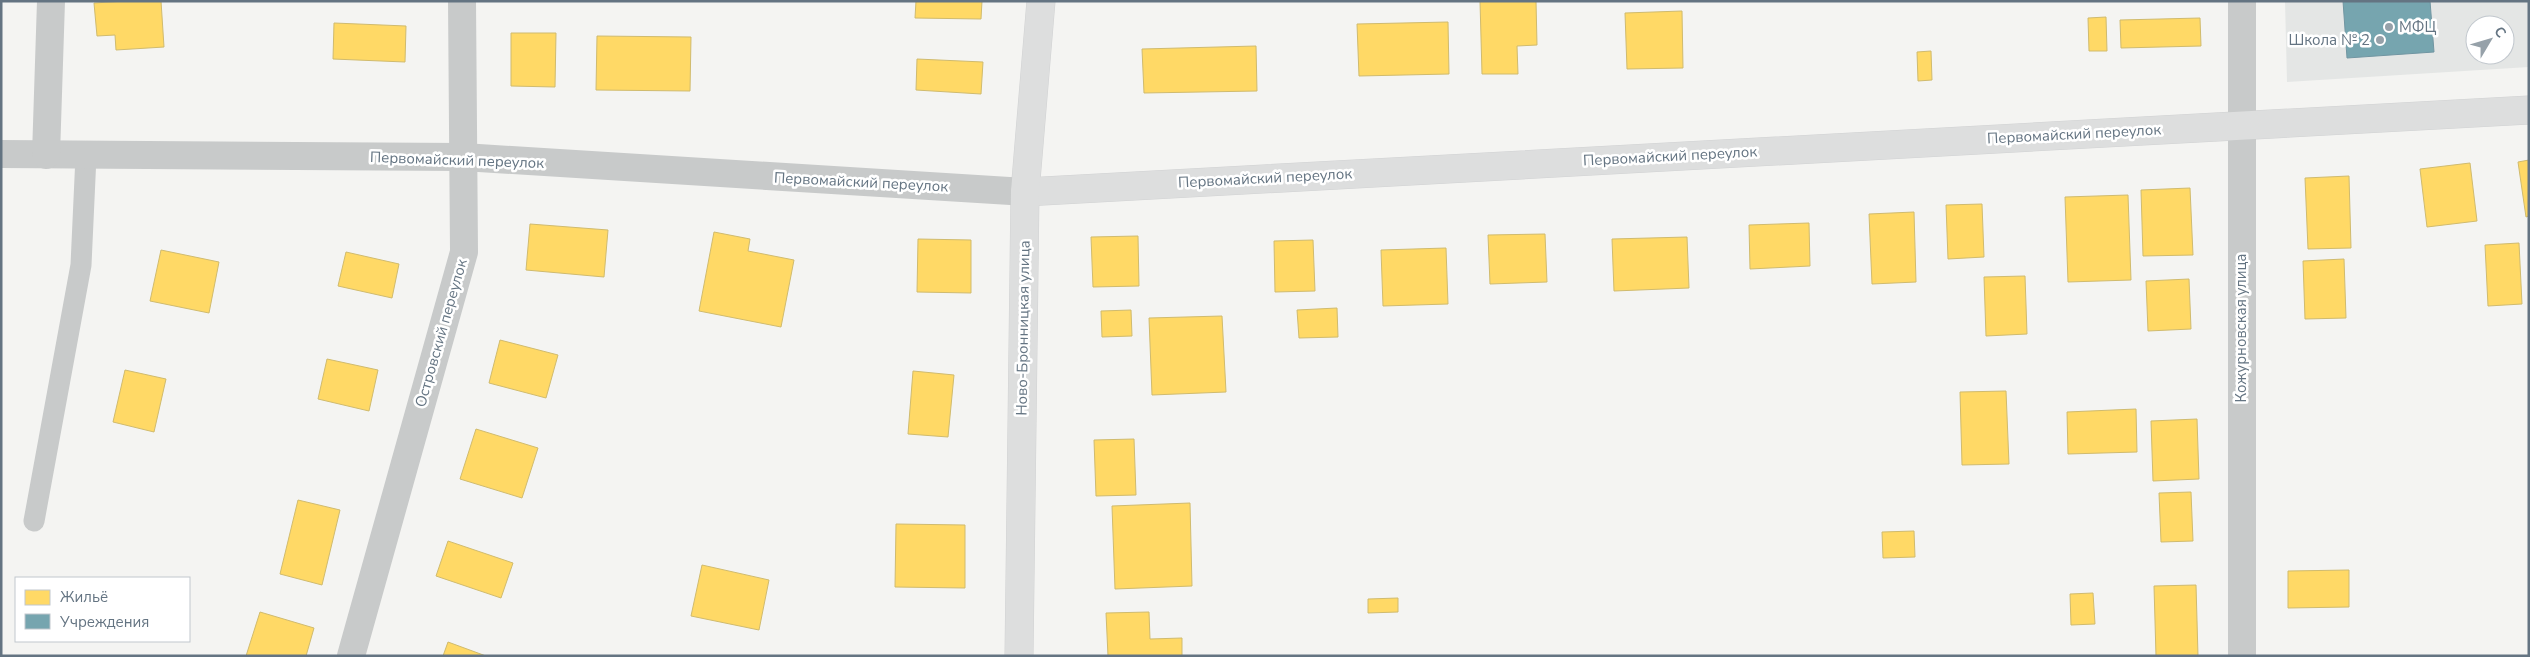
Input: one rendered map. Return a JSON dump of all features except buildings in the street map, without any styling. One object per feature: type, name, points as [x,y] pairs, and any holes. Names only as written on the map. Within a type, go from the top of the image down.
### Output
[{"type":"street","points":[[46,156],[51,1]]},
{"type":"street","name":"Островский переулок","points":[[351,656],[464,252],[462,1]]},
{"type":"street","name":"Ново-Бронницкая улица","points":[[1019,656],[1024,192],[1041,1]]},
{"type":"street","name":"Кожурновская улица","points":[[2242,1],[2242,656]]},
{"type":"street","name":"Первомайский переулок","points":[[1,154],[46,156],[463,158],[1024,192],[2529,110]]},
{"type":"lane","points":[[34,522],[82,265],[86,156]]},
{"type":"shaded area","name":"Школа № 2","points":[[2285,1],[2529,1],[2529,67],[2287,82]]},
{"type":"place","name":"МФЦ","points":[[2389,27]]},
{"type":"place","name":"Школа № 2","points":[[2380,40]]}]
